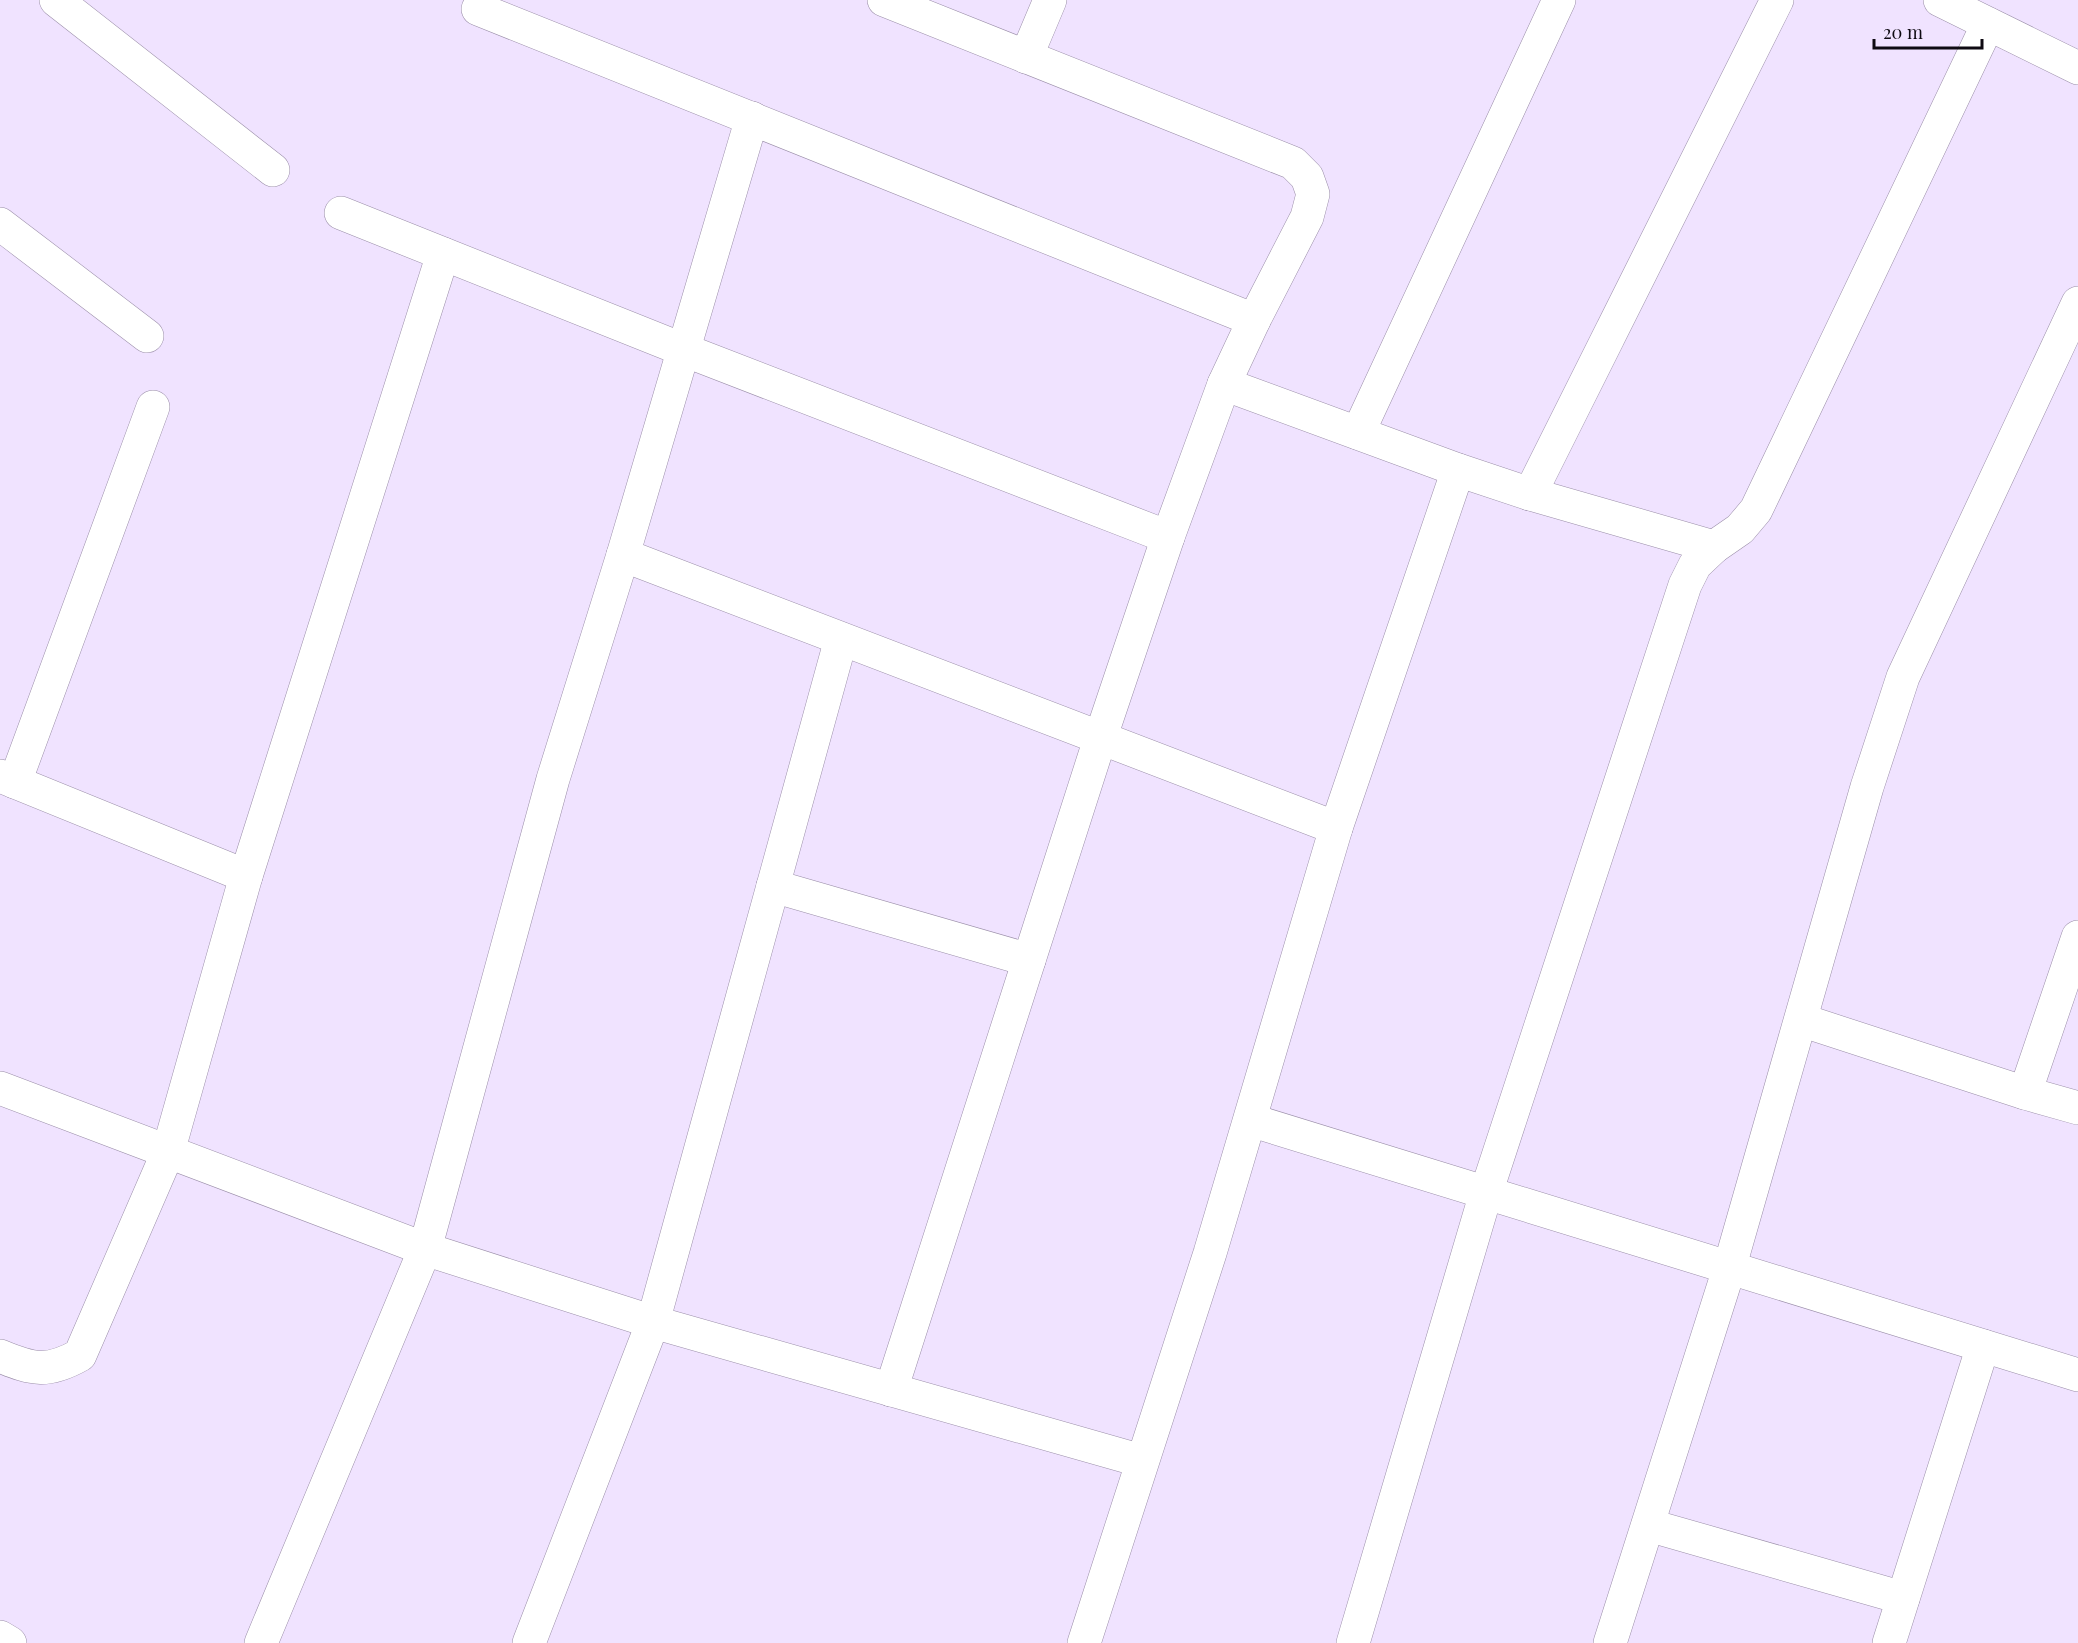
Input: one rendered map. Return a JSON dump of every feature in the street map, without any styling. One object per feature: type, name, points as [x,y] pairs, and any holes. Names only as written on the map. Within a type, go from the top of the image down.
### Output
[{"type":"street","points":[[56,0],[273,170]]},
{"type":"street","points":[[884,0],[1293,163],[1307,177],[1312,194],[1307,217],[1224,384],[1168,537],[1100,739],[891,1390]]},
{"type":"street","points":[[1026,57],[1050,0]]},
{"type":"street","points":[[1358,433],[1559,0]]},
{"type":"street","points":[[1530,494],[1777,0]]},
{"type":"street","points":[[1941,0],[2078,68]]},
{"type":"street","points":[[478,9],[1254,320]]},
{"type":"street","points":[[1353,1643],[1486,1193],[1685,585],[1695,565],[1714,547],[1740,529],[1756,510],[1988,24]]},
{"type":"street","points":[[265,1633],[425,1249],[553,779],[623,555],[752,118]]},
{"type":"street","points":[[341,213],[684,350],[1168,537]]},
{"type":"street","points":[[0,224],[147,336]]},
{"type":"street","points":[[0,1356],[36,1368],[60,1366],[80,1354],[168,1152],[246,876],[443,254]]},
{"type":"street","points":[[1610,1643],[1729,1269],[1867,787],[1903,677],[2078,303]]},
{"type":"street","points":[[1224,384],[1530,494],[1714,547]]},
{"type":"street","points":[[153,407],[7,779],[246,876]]},
{"type":"street","points":[[1084,1643],[1250,1120],[1336,828],[1458,470]]},
{"type":"street","points":[[623,555],[1336,828]]},
{"type":"street","points":[[529,1643],[653,1322],[841,639]]},
{"type":"street","points":[[773,886],[1029,960]]},
{"type":"street","points":[[2025,1094],[2078,937]]},
{"type":"street","points":[[1801,1020],[2025,1094],[2078,1108]]},
{"type":"street","points":[[0,1088],[425,1249],[653,1322],[1142,1461]]},
{"type":"street","points":[[1250,1120],[2078,1375]]},
{"type":"street","points":[[1888,1643],[1983,1346]]},
{"type":"street","points":[[1648,1525],[1903,1598]]},
{"type":"street","points":[[0,1637],[10,1643]]}]
